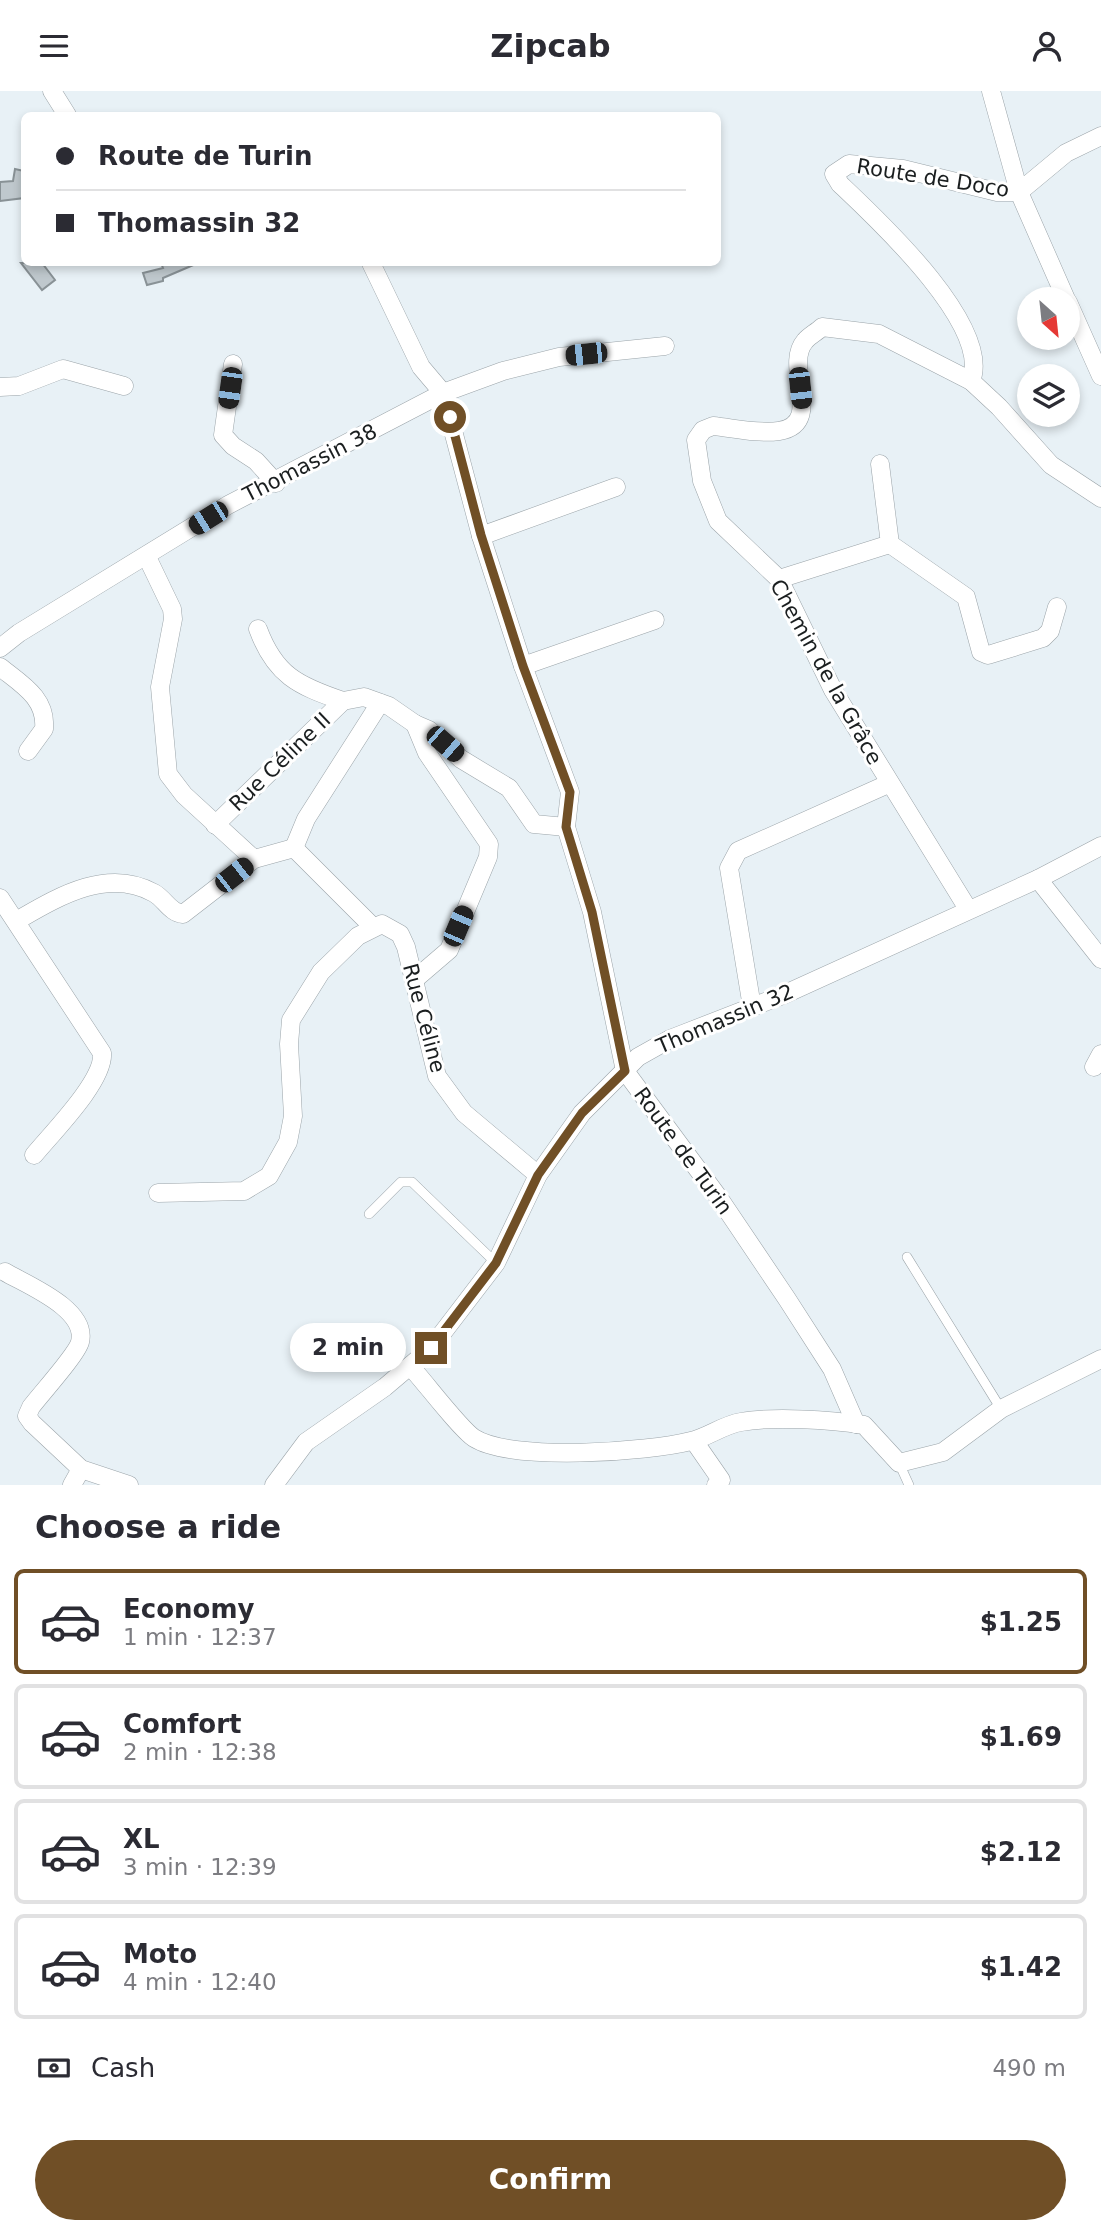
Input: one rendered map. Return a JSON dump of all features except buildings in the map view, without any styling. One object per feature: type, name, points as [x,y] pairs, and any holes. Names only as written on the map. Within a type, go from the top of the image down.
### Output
[{"type":"street","points":[[52,91],[65,112]]},
{"type":"street","points":[[991,91],[1019,192],[1061,287]]},
{"type":"street","name":"Route de Doco","points":[[971,381],[975,370],[974,359],[958,320],[920,263],[840,184],[834,174],[849,164],[863,165],[903,169],[997,192],[1019,192],[1066,153],[1101,136]]},
{"type":"street","name":"Route de Turin","points":[[372,266],[421,367],[443,393],[481,535],[523,666],[570,792],[566,827],[592,912],[625,1071],[719,1198],[787,1299],[832,1370],[856,1424]]},
{"type":"street","name":"Chemin de la Grâce","points":[[968,909],[888,784],[833,690],[779,579],[718,521],[702,481],[696,440],[702,430],[713,426],[779,431],[794,426],[803,412],[797,363],[803,342],[822,327],[878,334],[971,381]]},
{"type":"street","points":[[1080,330],[1101,376]]},
{"type":"street","name":"Thomassin 38","points":[[0,648],[19,633],[228,505],[276,483],[443,393],[502,371],[559,356],[665,346]]},
{"type":"street","points":[[233,364],[223,435],[233,446],[256,461],[276,483]]},
{"type":"street","points":[[0,387],[19,386],[64,369],[124,386]]},
{"type":"street","points":[[971,381],[999,407],[1051,464],[1101,498]]},
{"type":"street","points":[[880,464],[890,544],[966,597],[981,652],[988,655],[1043,638],[1050,631],[1057,607]]},
{"type":"street","points":[[481,535],[616,487]]},
{"type":"street","points":[[779,579],[890,544]]},
{"type":"street","name":"Rue Céline II","points":[[147,557],[172,609],[173,619],[160,687],[168,774],[215,825],[254,859]]},
{"type":"street","points":[[523,666],[655,620]]},
{"type":"street","points":[[258,629],[267,654],[277,667],[310,690],[343,701]]},
{"type":"street","points":[[0,667],[34,695],[43,712],[44,729],[28,751]]},
{"type":"street","name":"Rue Céline II","points":[[215,825],[343,701],[364,697],[429,730],[461,758],[509,788],[534,824],[566,827]]},
{"type":"street","points":[[18,920],[83,886],[109,882],[154,893],[176,914],[183,914],[254,859],[294,848],[306,819],[380,703]]},
{"type":"street","points":[[414,980],[449,950],[488,857],[489,844],[428,753],[415,724]]},
{"type":"street","points":[[752,1007],[729,869],[734,857],[738,851],[888,784]]},
{"type":"street","name":"Thomassin 32","points":[[274,1485],[306,1442],[338,1423],[431,1348],[496,1263],[538,1175],[582,1113],[638,1057],[670,1039],[752,1007],[1038,879],[1101,846]]},
{"type":"street","name":"Rue Céline","points":[[294,848],[373,926],[382,924],[401,934],[437,1076],[464,1113],[538,1175]]},
{"type":"street","points":[[1038,879],[1101,959]]},
{"type":"street","points":[[0,898],[18,920],[97,1044],[103,1062],[96,1079],[34,1155]]},
{"type":"street","points":[[158,1193],[244,1191],[269,1176],[288,1142],[293,1115],[289,1044],[291,1020],[317,978],[358,936],[373,926]]},
{"type":"street","points":[[5,1272],[64,1306],[80,1329],[80,1343],[27,1416],[81,1469],[129,1485]]},
{"type":"street","points":[[411,1366],[474,1438],[500,1447],[541,1452],[622,1453],[694,1441],[741,1422],[818,1421],[864,1425],[899,1463],[943,1452],[1001,1409],[1101,1359]]},
{"type":"street","points":[[694,1441],[721,1480],[716,1485]]},
{"type":"street","points":[[72,1485],[81,1469]]},
{"type":"lane","points":[[369,1214],[401,1182],[412,1182],[496,1263]]},
{"type":"lane","points":[[907,1257],[1001,1409]]},
{"type":"lane","points":[[899,1463],[909,1485]]},
{"type":"route","points":[[431,1348],[496,1263],[538,1175],[582,1113],[625,1071],[592,912],[566,827],[570,792],[523,666],[481,535],[450,417]]}]
